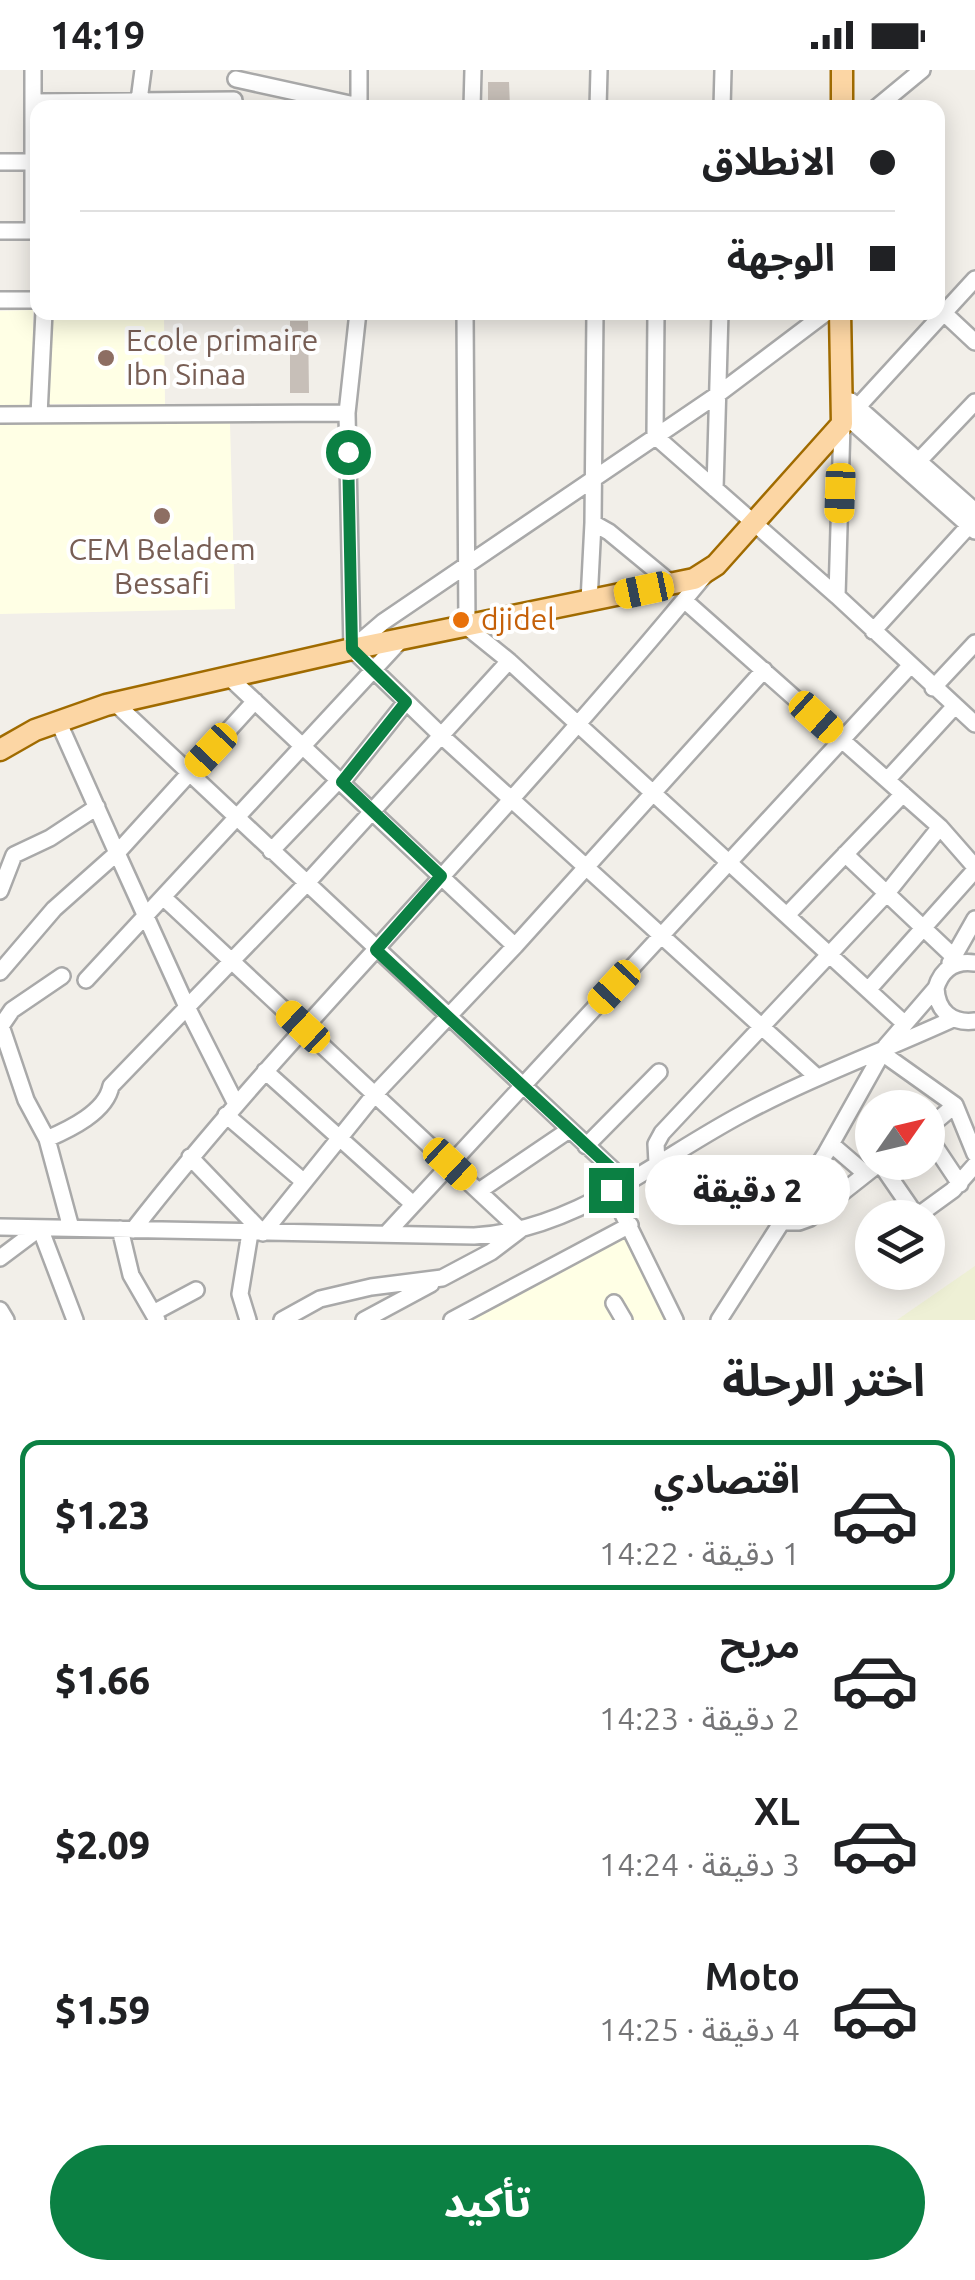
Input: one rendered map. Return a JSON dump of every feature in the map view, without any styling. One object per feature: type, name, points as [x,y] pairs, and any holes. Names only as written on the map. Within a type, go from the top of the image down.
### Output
[{"type":"main road","points":[[842,70],[842,100]]},
{"type":"main road","points":[[0,750],[58,721],[115,703],[352,649],[590,601],[678,592],[705,574],[754,522],[847,410],[841,320]]},
{"type":"street","points":[[33,70],[33,100]]},
{"type":"street","points":[[139,100],[143,70]]},
{"type":"street","points":[[359,70],[359,100]]},
{"type":"street","points":[[472,70],[472,100]]},
{"type":"street","points":[[598,70],[598,100]]},
{"type":"street","points":[[722,100],[723,70]]},
{"type":"street","points":[[886,100],[922,70]]},
{"type":"street","points":[[233,100],[236,75],[332,100]]},
{"type":"street","points":[[0,162],[30,162]]},
{"type":"street","points":[[0,231],[30,230]]},
{"type":"street","points":[[945,308],[975,278]]},
{"type":"street","points":[[0,300],[30,300]]},
{"type":"street","points":[[945,316],[975,342]]},
{"type":"street","points":[[39,415],[44,320]]},
{"type":"street","points":[[357,320],[347,413],[352,649],[441,736],[816,1077]]},
{"type":"street","points":[[465,320],[467,626],[510,661],[904,1023]]},
{"type":"street","points":[[590,601],[595,320]]},
{"type":"street","points":[[654,436],[656,320]]},
{"type":"street","points":[[715,488],[720,320]]},
{"type":"street","points":[[352,649],[383,622],[717,394],[816,320]]},
{"type":"street","points":[[836,596],[847,410],[933,320]]},
{"type":"street","points":[[914,466],[975,402]]},
{"type":"street","points":[[847,410],[974,522],[872,630]]},
{"type":"street","points":[[0,415],[347,413]]},
{"type":"street","points":[[654,436],[975,724]]},
{"type":"street","points":[[592,523],[609,532],[678,592],[940,827],[975,869],[868,990]]},
{"type":"street","points":[[196,1290],[155,1317],[131,1274],[127,1229],[303,1027],[578,724],[678,592]]},
{"type":"street","points":[[86,980],[401,640]]},
{"type":"street","points":[[933,688],[975,643]]},
{"type":"street","points":[[47,1139],[73,1128],[109,1098],[111,1086],[306,884],[510,661]]},
{"type":"street","points":[[387,1234],[910,666]]},
{"type":"street","points":[[248,1320],[240,1294],[256,1233],[375,1094],[515,946],[764,670]]},
{"type":"street","points":[[230,678],[515,946]]},
{"type":"street","points":[[0,972],[54,910],[118,853],[256,701]]},
{"type":"street","points":[[271,851],[340,781],[406,702]]},
{"type":"street","points":[[115,703],[586,1146],[618,1186],[630,1226],[676,1320]]},
{"type":"street","points":[[887,780],[954,707]]},
{"type":"street","points":[[58,721],[231,1110],[304,1181]]},
{"type":"street","points":[[788,914],[902,794]]},
{"type":"street","points":[[0,891],[14,855],[50,838],[97,807]]},
{"type":"street","points":[[657,1163],[654,1150],[658,1138],[887,893],[940,827]]},
{"type":"street","points":[[846,854],[925,929],[951,962]]},
{"type":"street","points":[[163,897],[520,1230]]},
{"type":"street","points":[[720,1316],[832,1144],[884,1050],[936,988],[975,919]]},
{"type":"street","points":[[951,962],[975,963]]},
{"type":"street","points":[[62,976],[12,1010],[0,1026],[26,1100],[47,1139],[71,1228]]},
{"type":"street","points":[[936,988],[940,1006],[953,1019]]},
{"type":"street","points":[[0,1227],[474,1236],[520,1230],[618,1186],[740,1115],[816,1077],[953,1019],[975,1021]]},
{"type":"street","points":[[884,1050],[955,1106],[975,1154]]},
{"type":"street","points":[[265,1071],[413,1204]]},
{"type":"street","points":[[586,1146],[659,1072]]},
{"type":"street","points":[[945,1114],[955,1106]]},
{"type":"street","points":[[480,1190],[569,1130]]},
{"type":"street","points":[[832,1144],[855,1164]]},
{"type":"street","points":[[190,1157],[256,1233]]},
{"type":"street","points":[[945,1157],[966,1182]]},
{"type":"street","points":[[893,1180],[918,1214],[966,1182],[975,1165]]},
{"type":"street","points":[[782,1222],[805,1220],[858,1180]]},
{"type":"street","points":[[452,1320],[630,1226]]},
{"type":"street","points":[[0,1258],[40,1228]]},
{"type":"street","points":[[40,1228],[75,1320]]},
{"type":"street","points":[[364,1320],[492,1252],[520,1230]]},
{"type":"street","points":[[282,1320],[320,1300],[371,1286],[442,1278]]},
{"type":"street","points":[[614,1303],[624,1320]]},
{"type":"street","points":[[0,1310],[6,1320]]},
{"type":"shaded area","points":[[30,310],[33,407],[0,407],[0,311]]},
{"type":"shaded area","name":"Ecole primaire Ibn Sinaa","points":[[47,320],[164,320],[165,404],[48,404]]},
{"type":"shaded area","name":"CEM Beladem Bessafi","points":[[230,423],[235,609],[0,614],[0,424]]},
{"type":"shaded area","points":[[627,1233],[668,1320],[458,1320]]},
{"type":"shaded area","points":[[975,1266],[975,1320],[897,1320],[945,1290]]},
{"type":"building","points":[[488,82],[509,82],[510,100],[488,100]]},
{"type":"building","points":[[290,321],[308,321],[309,393],[290,393]]},
{"type":"place","name":"Ecole primaire Ibn Sinaa","points":[[106,358]]},
{"type":"place","name":"CEM Beladem Bessafi","points":[[162,516]]},
{"type":"place","name":"djidel","points":[[461,620]]},
{"type":"route","points":[[348,452],[352,649],[406,702],[342,782],[441,876],[376,950],[626,1182],[611,1190]]}]
